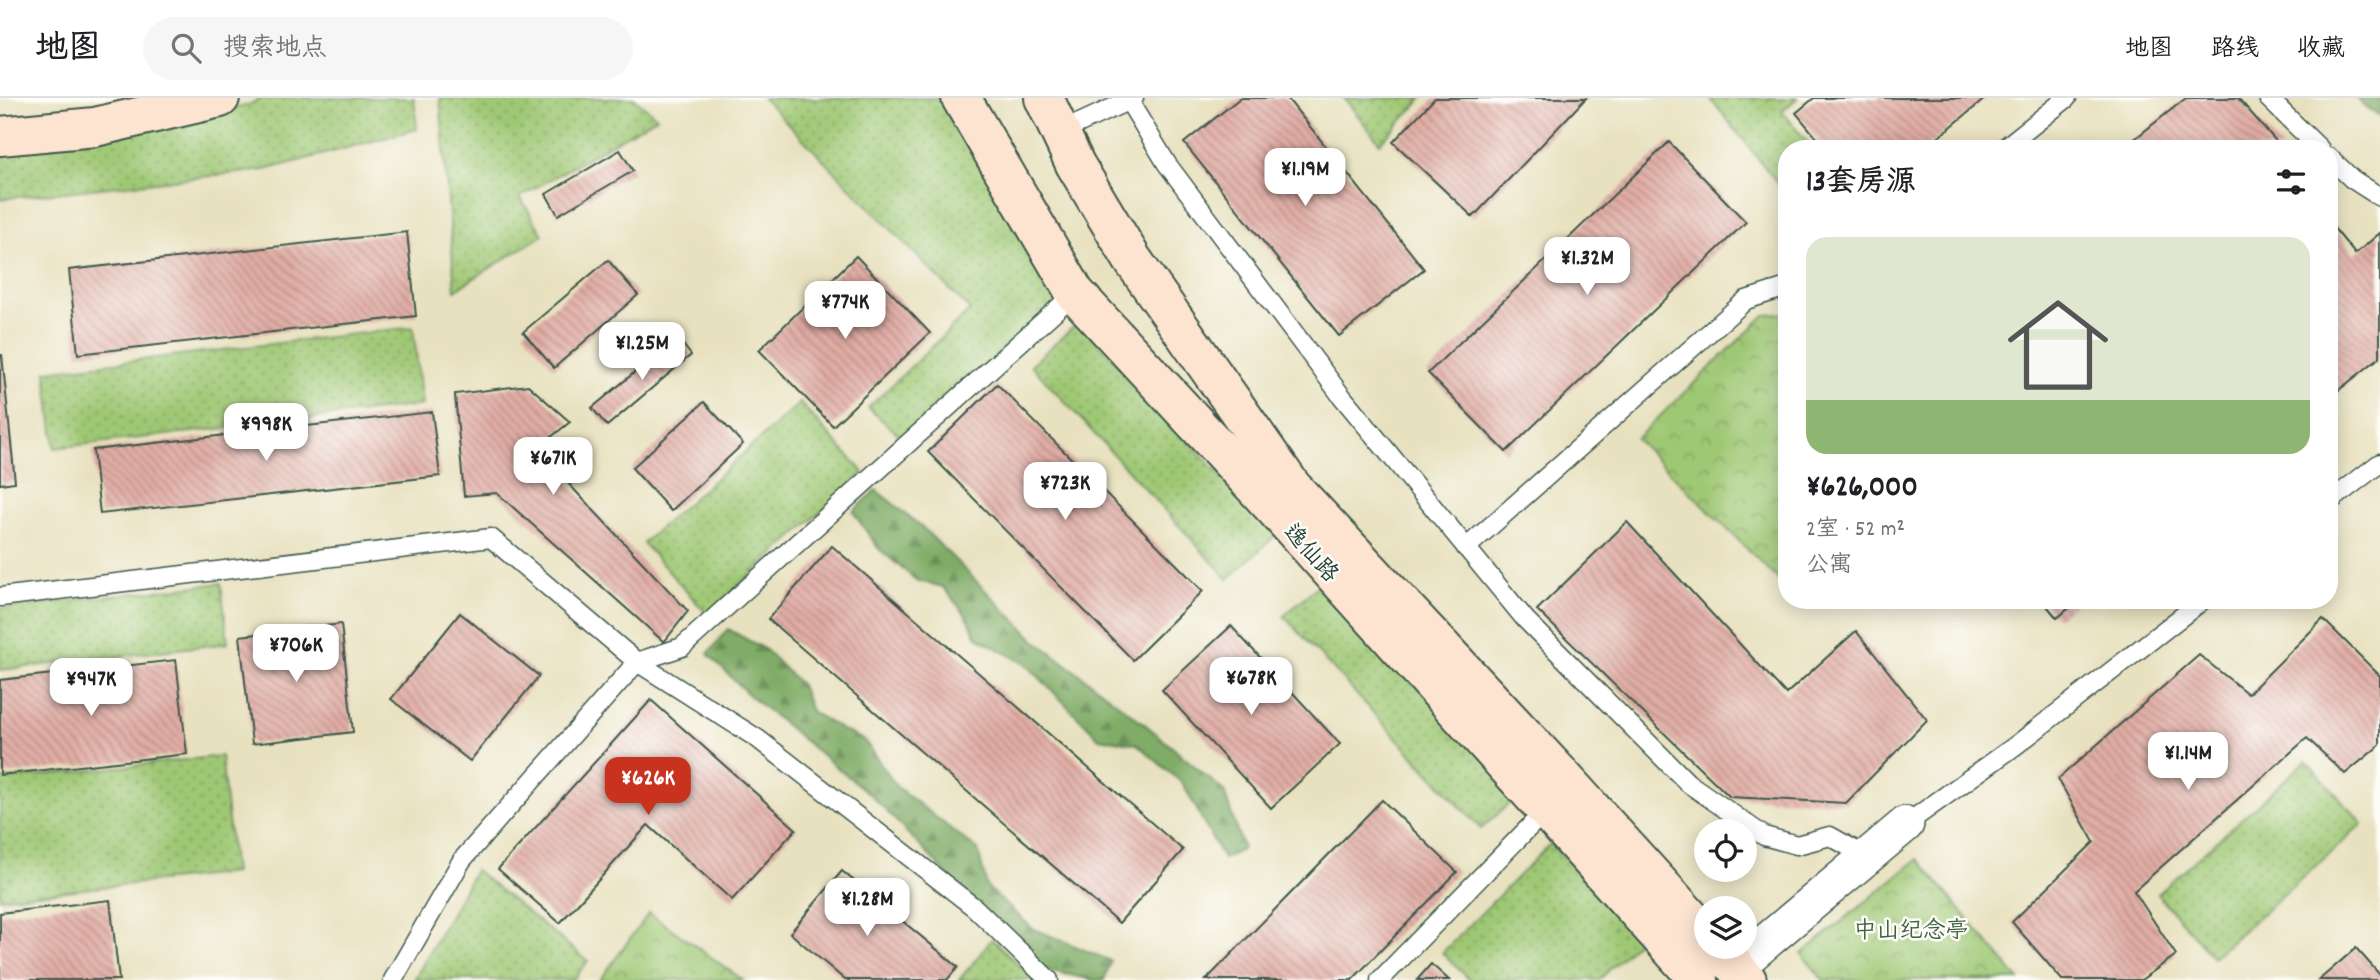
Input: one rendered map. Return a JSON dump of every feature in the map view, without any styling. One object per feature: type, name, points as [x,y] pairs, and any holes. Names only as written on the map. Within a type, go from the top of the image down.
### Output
[{"type":"main road","points":[[0,136],[94,127],[220,98]]},
{"type":"main road","name":"逸仙路","points":[[961,104],[1075,293],[1547,809],[1699,980]]},
{"type":"main road","name":"逸仙路","points":[[1052,115],[1075,164],[1132,259],[1292,487],[1694,922]]},
{"type":"street","points":[[1733,965],[1906,824]]},
{"type":"lane","points":[[2014,140],[2067,98]]},
{"type":"lane","points":[[2268,98],[2311,140]]},
{"type":"lane","points":[[1052,115],[1129,99],[1167,164],[1340,394],[1525,620],[1688,783],[1764,836],[1797,845],[1830,836],[1867,857]]},
{"type":"lane","points":[[2338,166],[2380,197]]},
{"type":"lane","points":[[1466,548],[1746,299],[1778,290]]},
{"type":"lane","points":[[393,980],[462,860],[637,662],[682,647],[1075,293]]},
{"type":"lane","points":[[2338,495],[2380,463]]},
{"type":"lane","points":[[0,597],[491,538],[637,662],[769,747],[975,908],[1049,980]]},
{"type":"lane","points":[[1906,824],[2015,746],[2191,609]]},
{"type":"lane","points":[[1380,980],[1547,809]]},
{"type":"green space","points":[[262,98],[414,98],[417,129],[265,170],[0,199],[0,149],[95,139],[249,105]]},
{"type":"green space","points":[[440,98],[634,98],[657,117],[520,197],[543,235],[455,290]]},
{"type":"green space","points":[[763,98],[940,98],[963,123],[1061,298],[905,440],[868,408],[970,310]]},
{"type":"green space","points":[[1344,98],[1423,98],[1380,143]]},
{"type":"green space","points":[[1710,98],[1798,98],[1782,111],[1806,140],[1778,140],[1778,184]]},
{"type":"green space","points":[[2355,98],[2380,98],[2380,117]]},
{"type":"green space","points":[[1778,314],[1778,579],[1636,439],[1765,315]]},
{"type":"green space","points":[[1079,322],[1276,535],[1228,579],[1031,365]]},
{"type":"green space","points":[[413,327],[422,405],[55,448],[46,371]]},
{"type":"green space","points":[[800,403],[864,473],[707,614],[643,543]]},
{"type":"green space","points":[[876,490],[923,528],[1035,640],[1146,725],[1224,791],[1243,849],[1223,859],[1183,784],[1137,744],[1099,738],[1027,665],[977,637],[966,615],[943,587],[916,580],[878,548],[853,512]]},
{"type":"green space","points":[[1324,580],[1521,793],[1481,829],[1284,616]]},
{"type":"green space","points":[[221,583],[228,643],[0,670],[0,609]]},
{"type":"green space","points":[[728,629],[766,650],[801,685],[811,711],[864,740],[897,787],[978,850],[987,887],[1032,928],[1111,961],[1104,980],[1043,969],[873,797],[750,696],[708,654]]},
{"type":"green space","points":[[221,756],[234,873],[0,898],[0,780]]},
{"type":"green space","points":[[2306,761],[2363,824],[2213,957],[2157,894]]},
{"type":"green space","points":[[1550,844],[1643,936],[1599,980],[1470,980],[1442,953]]},
{"type":"green space","name":"中山纪念亭","points":[[1918,859],[2019,980],[1823,980],[1802,954]]},
{"type":"green space","points":[[475,870],[588,961],[573,980],[414,980]]},
{"type":"green space","points":[[649,913],[743,980],[600,980]]},
{"type":"green space","points":[[992,939],[1034,980],[959,980]]},
{"type":"building","points":[[1240,98],[1287,98],[1424,269],[1339,336],[1184,143]]},
{"type":"building","points":[[1435,98],[1586,98],[1473,217],[1393,142]]},
{"type":"building","points":[[1814,98],[1986,98],[1935,140],[1818,140],[1796,113]]},
{"type":"building","points":[[2186,98],[2238,98],[2275,140],[2133,140]]},
{"type":"building","points":[[1669,142],[1746,222],[1506,452],[1428,373]]},
{"type":"building","points":[[620,150],[633,171],[558,215],[546,194]]},
{"type":"building","points":[[407,232],[416,316],[78,354],[69,270]]},
{"type":"building","points":[[2338,233],[2355,254],[2380,233],[2380,357],[2338,391]]},
{"type":"building","points":[[856,256],[930,333],[833,426],[759,350]]},
{"type":"building","points":[[608,260],[638,295],[554,368],[523,332]]},
{"type":"building","points":[[677,337],[691,355],[607,426],[592,408]]},
{"type":"building","points":[[0,355],[15,482],[0,484]]},
{"type":"building","points":[[997,384],[1203,591],[1133,660],[928,452]]},
{"type":"building","points":[[528,385],[570,422],[536,449],[688,611],[664,642],[497,493],[464,496],[455,394]]},
{"type":"building","points":[[704,402],[743,444],[671,511],[632,468]]},
{"type":"building","points":[[432,412],[440,476],[100,514],[93,450]]},
{"type":"building","points":[[1627,522],[1786,694],[1856,631],[1927,720],[1846,803],[1730,797],[1537,610]]},
{"type":"building","points":[[832,546],[1183,850],[1119,923],[768,619]]},
{"type":"building","points":[[2050,609],[2068,609],[2057,618]]},
{"type":"building","points":[[460,613],[539,676],[470,761],[391,699]]},
{"type":"building","points":[[2323,619],[2380,676],[2380,745],[2345,774],[2307,738],[2134,891],[2176,955],[2141,980],[2062,980],[2012,922],[2094,842],[2058,779],[2199,655],[2248,694]]},
{"type":"building","points":[[341,624],[353,732],[252,744],[240,636]]},
{"type":"building","points":[[1231,626],[1340,744],[1271,808],[1162,690]]},
{"type":"building","points":[[176,660],[187,754],[0,775],[0,680]]},
{"type":"building","points":[[651,700],[796,829],[732,900],[648,825],[560,923],[498,869]]},
{"type":"building","points":[[1382,800],[1457,872],[1352,980],[1206,980]]},
{"type":"building","points":[[842,871],[958,967],[947,980],[845,980],[790,933]]},
{"type":"building","points":[[110,900],[119,980],[0,980],[0,913]]},
{"type":"building","points":[[2356,948],[2380,975],[2380,980],[2319,980]]},
{"type":"building","points":[[1431,964],[1449,980],[1417,980]]}]
